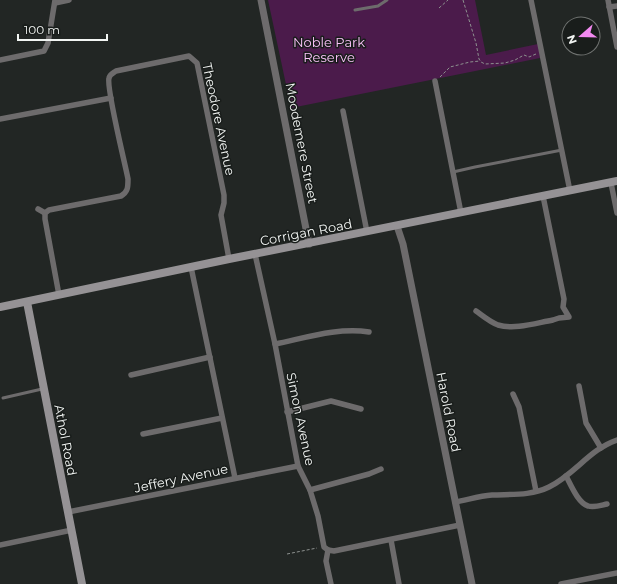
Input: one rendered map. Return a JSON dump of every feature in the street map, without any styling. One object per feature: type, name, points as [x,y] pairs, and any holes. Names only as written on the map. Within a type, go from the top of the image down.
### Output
[{"type":"main road","name":"Corrigan Road","points":[[0,307],[229,259],[614,182]]},
{"type":"main road","name":"Athol Road","points":[[27,302],[82,584]]},
{"type":"street","points":[[0,60],[44,51],[48,43],[55,1],[69,0]]},
{"type":"street","name":"Moodemere Street","points":[[261,0],[309,244]]},
{"type":"street","points":[[531,0],[570,191]]},
{"type":"street","points":[[608,0],[617,47]]},
{"type":"street","points":[[609,7],[617,6]]},
{"type":"street","name":"Theodore Avenue","points":[[45,213],[49,210],[113,199],[126,193],[128,179],[111,98],[109,78],[116,71],[189,56],[198,63],[224,195],[221,216],[229,259]]},
{"type":"street","points":[[435,81],[461,213]]},
{"type":"street","points":[[0,119],[111,98]]},
{"type":"street","points":[[343,111],[367,232]]},
{"type":"street","points":[[614,182],[617,213]]},
{"type":"street","points":[[476,311],[497,324],[516,327],[569,317],[564,306],[564,299],[544,196]]},
{"type":"street","points":[[38,209],[45,213],[59,295]]},
{"type":"street","name":"Harold Road","points":[[400,225],[472,584]]},
{"type":"street","name":"Simon Avenue","points":[[255,254],[275,344],[298,466],[310,490],[318,516],[326,549],[326,561],[331,584]]},
{"type":"street","points":[[191,267],[235,478]]},
{"type":"street","points":[[275,344],[349,330],[369,332]]},
{"type":"street","points":[[131,375],[210,357]]},
{"type":"street","points":[[580,386],[586,423],[600,448]]},
{"type":"street","points":[[513,394],[519,407],[536,492]]},
{"type":"street","points":[[287,412],[332,401],[361,409]]},
{"type":"street","points":[[143,434],[222,418]]},
{"type":"street","points":[[455,502],[490,496],[536,492],[549,487],[566,476],[600,448],[617,440]]},
{"type":"street","name":"Jeffery Avenue","points":[[68,512],[298,466]]},
{"type":"street","points":[[310,490],[369,474],[381,469]]},
{"type":"street","points":[[566,476],[578,497],[585,505],[591,507],[607,504]]},
{"type":"street","points":[[326,549],[334,551],[460,525]]},
{"type":"street","points":[[0,545],[72,530]]},
{"type":"street","points":[[391,540],[399,584]]},
{"type":"street","points":[[562,584],[617,573]]},
{"type":"lane","points":[[355,10],[378,6],[387,0]]},
{"type":"lane","points":[[453,172],[562,150]]},
{"type":"lane","points":[[3,398],[44,389]]},
{"type":"path","points":[[439,8],[448,0]]},
{"type":"path","points":[[463,0],[480,61]]},
{"type":"path","points":[[435,81],[450,67],[480,61],[485,64],[505,63],[524,55],[529,57],[532,56],[542,50]]},
{"type":"path","points":[[286,554],[326,549]]},
{"type":"green space","name":"Noble Park Reserve","points":[[268,0],[475,0],[486,55],[538,44],[540,58],[291,108]]}]
